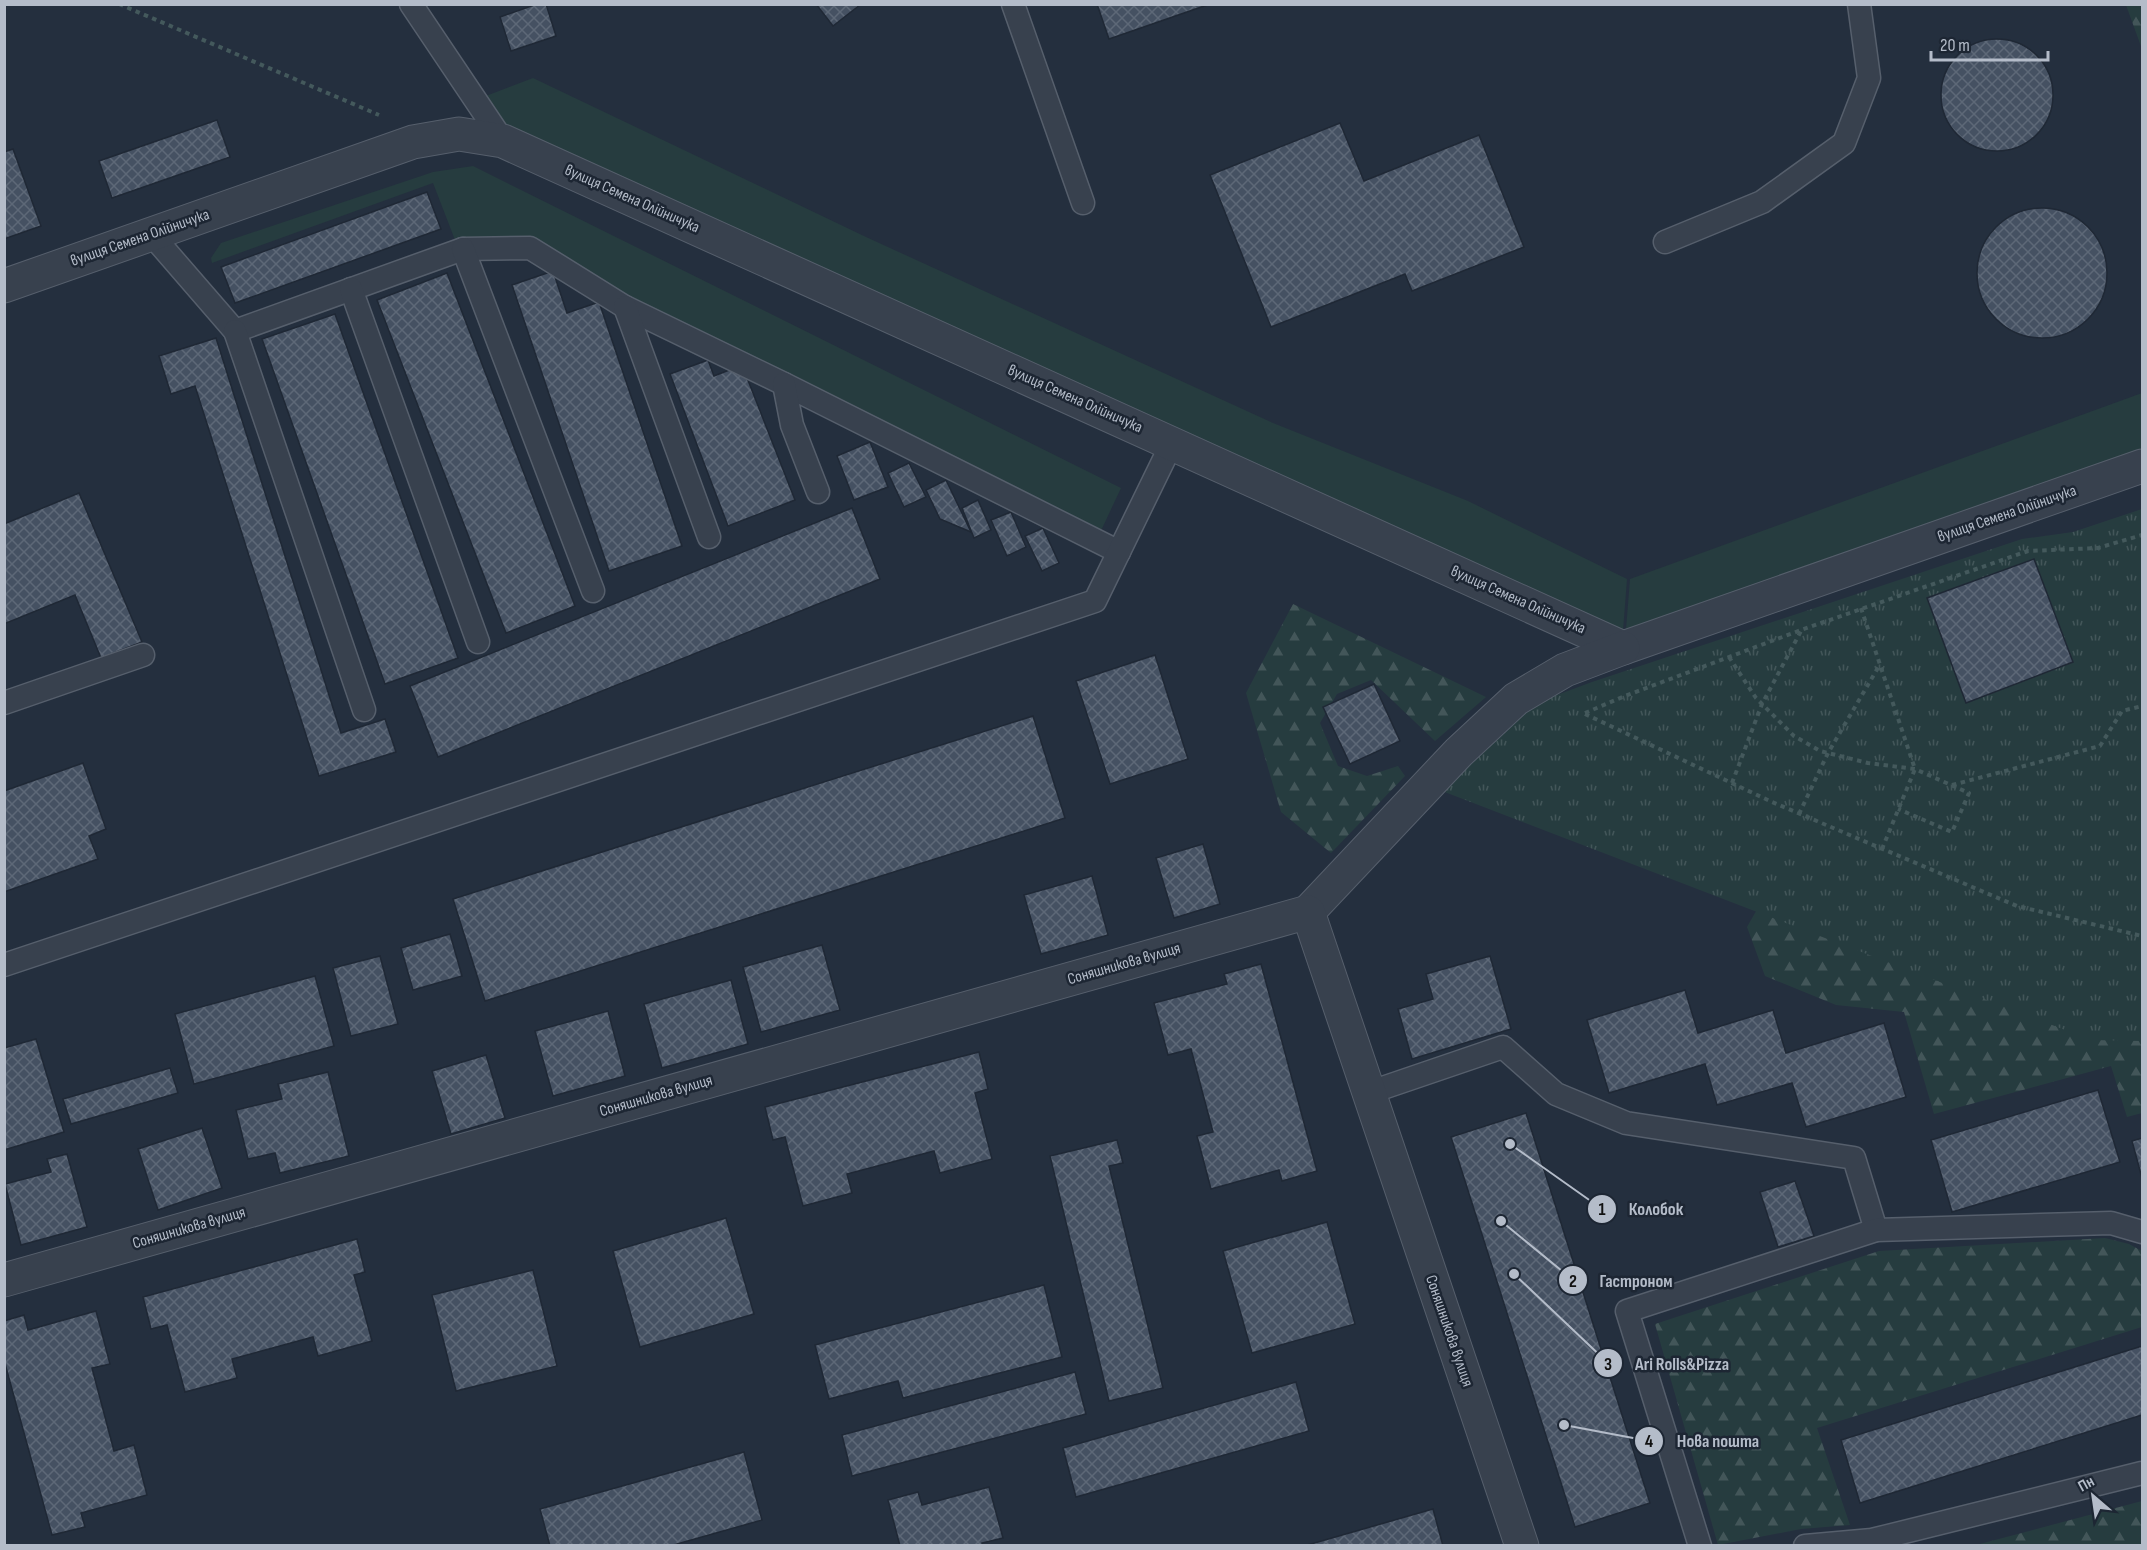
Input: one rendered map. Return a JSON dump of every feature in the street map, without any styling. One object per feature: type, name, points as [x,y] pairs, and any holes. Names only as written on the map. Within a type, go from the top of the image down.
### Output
[{"type":"street","name":"вулиця Семена Олійничука","points":[[4,286],[413,142],[459,134],[503,141],[1623,648],[2142,466]]},
{"type":"street","points":[[1308,912],[1459,752],[1516,699],[1565,670],[1623,648]]},
{"type":"street","name":"Соняшникова вулиця","points":[[4,1280],[1308,912],[1522,1545]]},
{"type":"lane","points":[[411,4],[503,141]]},
{"type":"lane","points":[[1013,4],[1083,203]]},
{"type":"lane","points":[[1665,242],[1762,202],[1844,143],[1869,78],[1859,4]]},
{"type":"lane","points":[[151,234],[235,331],[364,710]]},
{"type":"lane","points":[[235,331],[463,249],[530,248],[625,306],[1119,552]]},
{"type":"lane","points":[[463,249],[593,591]]},
{"type":"lane","points":[[351,289],[478,642]]},
{"type":"lane","points":[[625,306],[709,537]]},
{"type":"lane","points":[[784,384],[792,425],[818,492]]},
{"type":"lane","points":[[4,965],[1095,601],[1172,442]]},
{"type":"lane","points":[[4,703],[143,655]]},
{"type":"lane","points":[[1368,1093],[1503,1047],[1556,1094],[1626,1124],[1854,1158],[1876,1230]]},
{"type":"lane","points":[[1700,1545],[1628,1311],[1876,1230],[2111,1223],[2142,1233]]},
{"type":"lane","points":[[1805,1545],[1872,1540],[2142,1473]]},
{"type":"path","points":[[119,4],[381,116]]},
{"type":"path","points":[[2142,535],[2098,548],[2028,551],[1801,630],[1625,696],[1585,714],[1799,814],[2017,906],[2142,936]]},
{"type":"path","points":[[1861,608],[1915,769],[1882,849]]},
{"type":"path","points":[[1731,783],[1762,704],[1801,630]]},
{"type":"path","points":[[1729,657],[1756,698],[1794,736],[1820,751],[1868,763],[1915,769],[1969,793],[1952,832],[1898,809]]},
{"type":"path","points":[[1799,814],[1827,753],[1880,666]]},
{"type":"path","points":[[1951,785],[2100,746],[2122,711],[2142,706]]},
{"type":"green space","points":[[2126,5],[2142,5],[2142,49]]},
{"type":"green space","points":[[533,78],[866,237],[1273,423],[1468,501],[1627,579],[1622,644],[506,139],[478,99]]},
{"type":"green space","points":[[473,166],[1121,488],[1099,535],[531,254],[460,253],[433,183],[212,263],[211,258],[221,243],[433,172]]},
{"type":"green space","points":[[2142,393],[2142,461],[1625,642],[1630,579]]},
{"type":"green space","points":[[2142,509],[2142,1041],[2091,1040],[1442,791],[1512,720],[1549,698],[2022,539],[2073,532]]},
{"type":"green space","points":[[1293,604],[1486,697],[1435,741],[1371,680],[1337,694],[1320,723],[1338,766],[1367,776],[1398,766],[1405,776],[1331,853],[1281,812],[1246,693]]},
{"type":"green space","points":[[1763,899],[2142,966],[2142,1113],[2127,1117],[2111,1066],[1934,1114],[1904,1012],[1836,1005],[1765,976],[1747,927]]},
{"type":"green space","points":[[2105,1238],[2129,1244],[2142,1251],[2142,1327],[1817,1428],[1850,1525],[1801,1529],[1718,1545],[1655,1324],[1879,1251]]},
{"type":"green space","points":[[2142,1501],[2142,1545],[1976,1545]]},
{"type":"building","points":[[537,4],[546,4],[556,36],[511,51],[500,17]]},
{"type":"building","points":[[816,4],[861,4],[833,26]]},
{"type":"building","points":[[1097,4],[1210,4],[1109,39]]},
{"type":"building","points":[[1997,39],[2019,43],[2037,55],[2049,73],[2053,95],[2049,117],[2037,135],[2019,147],[1997,151],[1975,147],[1957,135],[1945,117],[1941,95],[1945,73],[1957,55],[1975,43]]},
{"type":"building","points":[[217,120],[230,157],[112,198],[99,161]]},
{"type":"building","points":[[1340,123],[1364,181],[1479,135],[1524,247],[1412,291],[1405,274],[1271,327],[1210,175]]},
{"type":"building","points":[[13,149],[41,226],[4,239],[4,152]]},
{"type":"building","points":[[427,192],[441,229],[235,303],[221,267]]},
{"type":"building","points":[[2042,208],[2067,213],[2088,227],[2102,248],[2107,273],[2102,298],[2088,319],[2067,333],[2042,338],[2017,333],[1996,319],[1982,298],[1977,273],[1982,248],[1996,227],[2017,213]]},
{"type":"building","points":[[553,271],[567,313],[599,302],[682,546],[609,571],[512,285]]},
{"type":"building","points":[[447,273],[575,606],[506,633],[377,300]]},
{"type":"building","points":[[335,314],[458,658],[385,684],[262,339]]},
{"type":"building","points":[[216,338],[341,733],[385,719],[396,752],[319,776],[195,386],[171,394],[159,356]]},
{"type":"building","points":[[708,360],[714,376],[742,365],[795,500],[728,526],[670,374]]},
{"type":"building","points":[[870,442],[888,487],[854,500],[837,456]]},
{"type":"building","points":[[909,463],[926,497],[904,507],[888,473]]},
{"type":"building","points":[[946,480],[971,532],[940,519],[926,490]]},
{"type":"building","points":[[79,493],[142,642],[101,658],[75,595],[4,624],[4,524]]},
{"type":"building","points":[[978,500],[991,530],[974,538],[962,508]]},
{"type":"building","points":[[852,508],[880,579],[438,757],[410,686]]},
{"type":"building","points":[[1011,512],[1026,547],[1007,556],[991,520]]},
{"type":"building","points":[[1043,528],[1059,563],[1042,571],[1025,536]]},
{"type":"building","points":[[2034,559],[2073,662],[1966,703],[1927,598]]},
{"type":"building","points":[[1155,655],[1188,759],[1110,784],[1076,681]]},
{"type":"building","points":[[1374,684],[1400,741],[1350,764],[1323,707]]},
{"type":"building","points":[[1033,716],[1065,818],[485,1001],[453,899]]},
{"type":"building","points":[[83,763],[106,829],[89,836],[98,859],[4,892],[4,791]]},
{"type":"building","points":[[1203,844],[1220,904],[1174,918],[1156,858]]},
{"type":"building","points":[[1092,876],[1108,935],[1041,954],[1024,895]]},
{"type":"building","points":[[450,934],[462,976],[413,990],[401,948]]},
{"type":"building","points":[[822,945],[840,1010],[761,1032],[743,967]]},
{"type":"building","points":[[380,956],[398,1024],[351,1036],[333,968]]},
{"type":"building","points":[[1490,956],[1511,1029],[1412,1059],[1398,1009],[1433,999],[1426,974]]},
{"type":"building","points":[[1261,964],[1317,1171],[1282,1181],[1279,1170],[1211,1189],[1197,1136],[1213,1132],[1191,1049],[1168,1055],[1154,1003],[1227,984],[1224,974]]},
{"type":"building","points":[[315,976],[334,1046],[194,1084],[175,1014]]},
{"type":"building","points":[[731,980],[748,1044],[662,1068],[644,1004]]},
{"type":"building","points":[[1685,990],[1698,1033],[1773,1010],[1786,1053],[1884,1023],[1906,1097],[1806,1127],[1792,1083],[1717,1105],[1705,1064],[1609,1093],[1587,1020]]},
{"type":"building","points":[[608,1011],[625,1076],[553,1096],[535,1031]]},
{"type":"building","points":[[36,1039],[64,1132],[4,1150],[4,1048]]},
{"type":"building","points":[[979,1052],[988,1089],[975,1093],[992,1159],[940,1173],[934,1151],[847,1174],[852,1193],[803,1206],[785,1137],[773,1140],[765,1107]]},
{"type":"building","points":[[486,1055],[505,1118],[451,1134],[432,1071]]},
{"type":"building","points":[[170,1068],[178,1093],[71,1124],[63,1099]]},
{"type":"building","points":[[328,1072],[349,1156],[280,1173],[275,1153],[248,1159],[236,1110],[282,1099],[278,1084]]},
{"type":"building","points":[[2098,1090],[2120,1162],[1952,1212],[1931,1140]]},
{"type":"building","points":[[1526,1113],[1650,1503],[1575,1527],[1451,1137]]},
{"type":"building","points":[[202,1128],[222,1188],[158,1210],[138,1149]]},
{"type":"building","points":[[2142,1138],[2142,1178],[2132,1141]]},
{"type":"building","points":[[1117,1140],[1123,1163],[1109,1166],[1163,1388],[1109,1401],[1050,1156]]},
{"type":"building","points":[[67,1154],[87,1227],[21,1245],[5,1184],[51,1172],[47,1159]]},
{"type":"building","points":[[1795,1181],[1814,1236],[1778,1247],[1760,1192]]},
{"type":"building","points":[[726,1218],[754,1314],[640,1347],[613,1251]]},
{"type":"building","points":[[1327,1222],[1355,1324],[1252,1353],[1223,1251]]},
{"type":"building","points":[[357,1239],[365,1272],[354,1275],[372,1341],[318,1356],[313,1337],[232,1359],[237,1378],[185,1392],[167,1325],[151,1329],[143,1297]]},
{"type":"building","points":[[533,1270],[557,1366],[456,1391],[432,1295]]},
{"type":"building","points":[[1044,1285],[1062,1357],[903,1398],[898,1381],[829,1399],[815,1345]]},
{"type":"building","points":[[96,1311],[110,1364],[92,1368],[114,1451],[134,1445],[147,1495],[81,1513],[85,1527],[52,1535],[4,1360],[4,1321],[24,1315],[28,1330]]},
{"type":"building","points":[[2142,1346],[2142,1415],[1860,1503],[1841,1440]]},
{"type":"building","points":[[1075,1372],[1086,1414],[852,1476],[842,1435]]},
{"type":"building","points":[[1296,1382],[1309,1431],[1076,1497],[1063,1448]]},
{"type":"building","points":[[744,1452],[762,1520],[670,1546],[550,1546],[540,1509]]},
{"type":"building","points":[[989,1487],[1003,1538],[982,1543],[983,1546],[900,1546],[888,1500],[918,1492],[922,1505]]},
{"type":"building","points":[[1433,1509],[1443,1546],[1304,1546]]},
{"type":"place","name":"Колобок","points":[[1510,1144]]},
{"type":"place","name":"Гастроном","points":[[1501,1221]]},
{"type":"place","name":"Ari Rolls&Pizza","points":[[1514,1274]]},
{"type":"place","name":"Нова пошта","points":[[1564,1425]]}]
